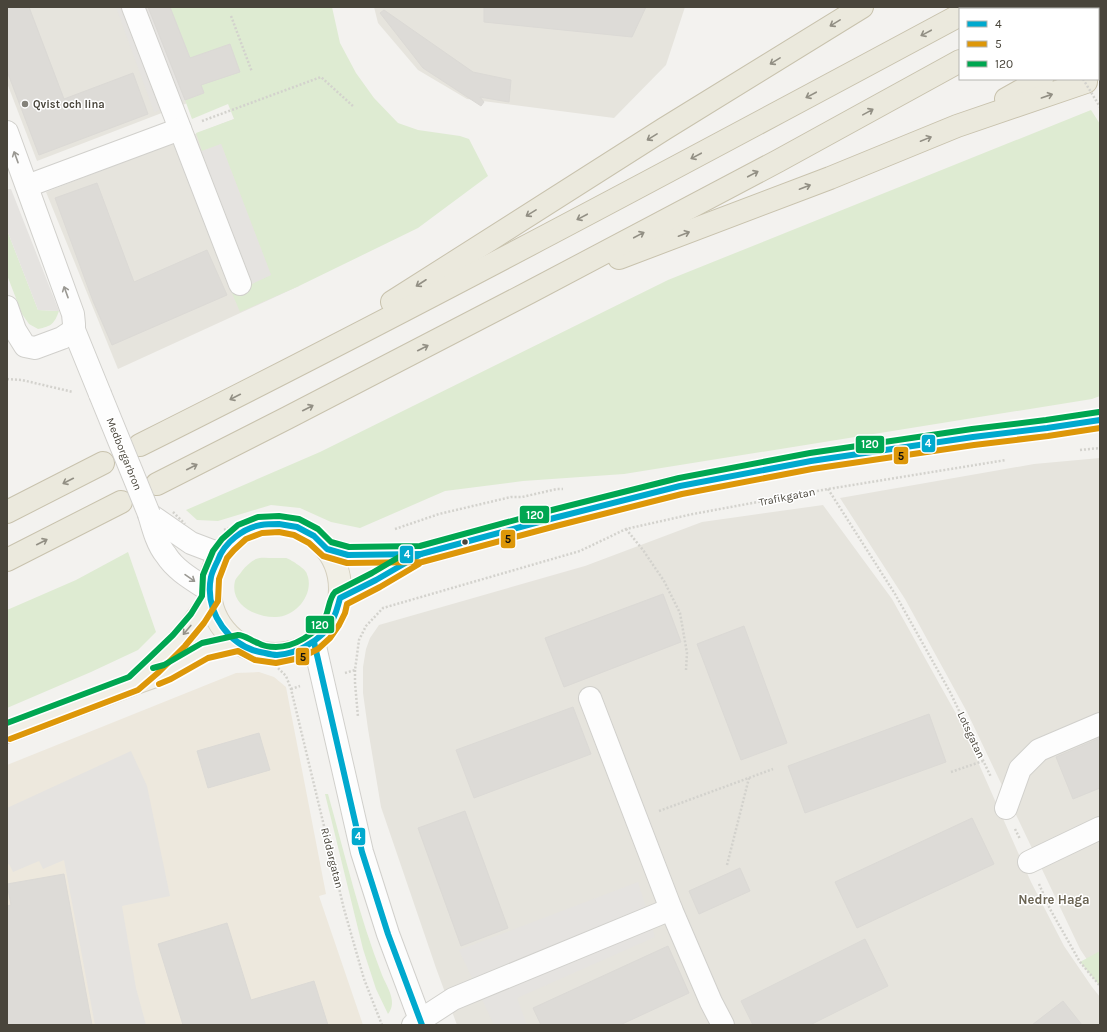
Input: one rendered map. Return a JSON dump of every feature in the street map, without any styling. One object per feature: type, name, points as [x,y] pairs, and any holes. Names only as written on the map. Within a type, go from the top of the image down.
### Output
[{"type":"highway","points":[[270,380],[671,125],[862,7]]},
{"type":"highway","points":[[140,445],[270,380],[517,251],[959,16]]},
{"type":"highway","points":[[157,484],[294,415],[530,292],[778,161],[959,62]]},
{"type":"highway","points":[[957,126],[1040,80]]},
{"type":"highway","points":[[530,292],[830,178],[957,126],[1084,81]]},
{"type":"highway","points":[[7,512],[103,463]]},
{"type":"highway","points":[[7,560],[121,502]]},
{"type":"main road","points":[[327,549],[348,555],[421,554],[680,486],[811,461],[1100,420]]},
{"type":"main road","points":[[279,524],[297,527],[314,536],[327,549],[336,566],[341,584],[340,598],[332,622],[324,633],[314,642],[297,651],[277,654],[257,652],[239,643],[224,630],[215,614],[210,595],[211,577],[220,554],[228,544],[242,532],[260,525],[279,524]]},
{"type":"main road","points":[[340,598],[376,580],[421,554]]},
{"type":"main road","points":[[133,684],[154,666],[179,640],[197,619],[210,595]]},
{"type":"main road","points":[[7,732],[167,672],[205,650],[239,643]]},
{"type":"street","points":[[133,7],[240,284]]},
{"type":"street","points":[[27,186],[180,129]]},
{"type":"street","name":"Medborgarbron","points":[[7,132],[73,314],[74,330],[149,514],[158,540],[166,556],[179,570],[210,595]]},
{"type":"street","points":[[7,307],[15,330],[24,346],[35,348],[62,338],[74,330]]},
{"type":"street","points":[[149,514],[188,531],[220,554]]},
{"type":"street","points":[[314,642],[362,852],[418,1024],[453,999],[671,909]]},
{"type":"street","points":[[590,698],[671,909],[711,1002],[723,1025]]},
{"type":"street","points":[[1006,808],[1020,769],[1039,750],[1100,724]]},
{"type":"street","points":[[1029,862],[1100,828]]},
{"type":"path","points":[[231,16],[252,72]]},
{"type":"path","points":[[180,129],[231,112],[321,77],[354,106]]},
{"type":"path","points":[[1084,81],[1100,107]]},
{"type":"path","points":[[7,379],[22,380],[72,392],[77,397]]},
{"type":"path","points":[[1076,450],[1100,448]]},
{"type":"path","name":"Trafikgatan","points":[[358,719],[355,670],[359,640],[366,626],[383,608],[580,551],[626,529],[693,514],[828,489],[1006,460]]},
{"type":"path","name":"Lotsgatan","points":[[828,489],[895,594],[950,692],[1006,808],[1050,909],[1080,962],[1100,986]]},
{"type":"path","points":[[222,531],[249,520],[269,517],[297,521],[317,528]]},
{"type":"path","points":[[626,529],[643,550],[664,581],[680,613],[687,653],[686,670]]},
{"type":"path","points":[[323,679],[355,670]]},
{"type":"path","name":"Riddargatan","points":[[323,679],[291,689],[344,909],[364,979],[382,1025]]},
{"type":"path","points":[[951,772],[983,761]]},
{"type":"path","points":[[637,819],[773,769]]},
{"type":"path","points":[[727,865],[750,778]]},
{"type":"shaded area","points":[[7,7],[193,7],[224,89],[37,161],[7,83]]},
{"type":"shaded area","points":[[116,7],[170,7],[204,93],[154,112]]},
{"type":"shaded area","points":[[374,7],[685,7],[666,65],[614,118],[467,99],[418,70],[378,23]]},
{"type":"shaded area","points":[[234,119],[299,286],[118,369],[46,192]]},
{"type":"shaded area","points":[[221,144],[271,275],[232,293],[179,160]]},
{"type":"shaded area","points":[[7,189],[11,189],[59,311],[38,310],[7,230]]},
{"type":"shaded area","points":[[1100,458],[1100,979],[1080,949],[967,712],[905,599],[840,498],[1034,464]]},
{"type":"shaded area","points":[[823,505],[892,599],[959,719],[1031,882],[1064,946],[1100,997],[1100,1025],[457,1025],[381,807],[363,693],[363,667],[366,649],[370,638],[379,625],[585,566],[702,522]]},
{"type":"shaded area","points":[[259,672],[274,677],[286,687],[326,894],[319,896],[363,1025],[7,1025],[7,765],[236,673]]},
{"type":"shaded area","points":[[131,751],[147,786],[170,896],[122,906],[136,988],[146,1025],[95,1025],[64,860],[43,869],[39,861],[13,872],[9,864],[7,865],[7,808]]},
{"type":"shaded area","points":[[638,882],[655,937],[517,998],[527,1025],[494,1025],[459,950]]},
{"type":"green space","points":[[170,7],[332,7],[340,43],[356,73],[374,98],[398,123],[418,130],[460,136],[469,139],[488,176],[418,228],[299,286],[240,312],[232,293],[271,275],[221,144],[202,151],[196,133],[234,119],[228,104],[192,119],[185,100],[204,93]]},
{"type":"green space","points":[[1091,110],[1100,124],[1100,396],[1092,399],[624,474],[523,481],[445,491],[360,528],[331,522],[300,508],[271,505],[218,521],[197,520],[186,510],[320,452],[668,280]]},
{"type":"green space","points":[[7,230],[38,310],[59,311],[54,322],[46,327],[38,329],[29,324],[22,314],[7,275]]},
{"type":"green space","points":[[128,552],[156,632],[138,650],[7,708],[7,610],[76,580]]},
{"type":"green space","points":[[258,558],[286,558],[305,570],[308,577],[308,591],[301,604],[296,609],[283,616],[269,617],[253,612],[240,603],[236,597],[234,589],[235,581],[243,569]]},
{"type":"green space","points":[[325,794],[328,794],[366,930],[382,975],[391,994],[392,1005],[388,1014],[376,989],[363,949]]},
{"type":"green space","points":[[1100,951],[1100,986],[1080,962]]},
{"type":"building","points":[[7,7],[29,7],[64,99],[133,73],[148,114],[39,155],[7,71]]},
{"type":"building","points":[[148,7],[170,7],[190,58],[230,44],[240,72],[201,85],[204,93],[185,100]]},
{"type":"building","points":[[484,7],[646,7],[632,37],[484,22]]},
{"type":"building","points":[[384,10],[473,72],[511,80],[509,102],[480,97],[484,102],[481,106],[423,68],[380,13]]},
{"type":"building","points":[[97,183],[134,282],[207,250],[227,295],[112,345],[93,301],[55,198]]},
{"type":"building","points":[[663,594],[681,642],[564,687],[545,638]]},
{"type":"building","points":[[744,626],[787,743],[741,760],[697,644]]},
{"type":"building","points":[[573,707],[591,754],[474,798],[456,750]]},
{"type":"building","points":[[929,714],[946,762],[805,813],[788,766]]},
{"type":"building","points":[[259,733],[270,770],[208,788],[197,751]]},
{"type":"building","points":[[1100,738],[1100,788],[1073,799],[1056,757]]},
{"type":"building","points":[[465,811],[508,928],[461,946],[418,828]]},
{"type":"building","points":[[972,818],[994,864],[857,928],[835,882]]},
{"type":"building","points":[[740,868],[750,891],[699,914],[689,891]]},
{"type":"building","points":[[64,874],[92,1025],[7,1025],[7,906],[11,905],[7,884]]},
{"type":"building","points":[[227,923],[251,1000],[314,981],[328,1025],[183,1025],[158,944]]},
{"type":"building","points":[[865,939],[888,986],[810,1025],[753,1025],[741,1001]]},
{"type":"building","points":[[668,946],[689,993],[620,1025],[541,1025],[533,1008]]},
{"type":"building","points":[[1063,1001],[1082,1025],[1032,1025]]},
{"type":"transit line","name":"120","points":[[7,723],[129,677],[173,635],[191,614],[202,596],[203,575],[213,551],[222,539],[238,525],[258,517],[279,516],[299,519],[318,529],[331,542],[349,547],[420,546],[552,510],[679,478],[810,453],[1099,412]]},
{"type":"transit line","name":"4","points":[[421,554],[680,486],[811,461],[1100,420]]},
{"type":"transit line","name":"5","points":[[10,739],[138,690],[159,672],[185,646],[204,623],[218,601],[219,579],[227,558],[246,539],[262,533],[279,532],[294,535],[309,543],[323,556],[347,563],[422,562],[682,494],[812,469],[1100,428]]},
{"type":"transit line","name":"4","points":[[266,524],[279,524],[297,527],[314,536],[327,549],[348,555],[421,554],[376,580],[340,598],[336,613],[330,625],[314,641],[303,648],[292,652],[277,655],[270,654],[252,650],[241,644],[222,627],[216,616],[210,590],[213,571],[221,554],[229,542],[248,529],[266,524]]},
{"type":"transit line","name":"120","points":[[153,668],[164,665],[202,643],[238,635],[269,647],[290,645],[297,642],[310,634],[321,624],[325,618],[331,597],[335,592],[372,573],[411,550]]},
{"type":"transit line","name":"5","points":[[159,684],[171,679],[208,658],[238,651],[255,660],[276,663],[300,658],[318,649],[330,638],[339,625],[345,613],[347,604],[419,564]]},
{"type":"transit line","name":"4","points":[[314,642],[362,852],[388,934],[422,1025]]},
{"type":"place","name":"Qvist och lina","points":[[25,104]]},
{"type":"district","name":"Nedre Haga","points":[[1054,899]]}]
